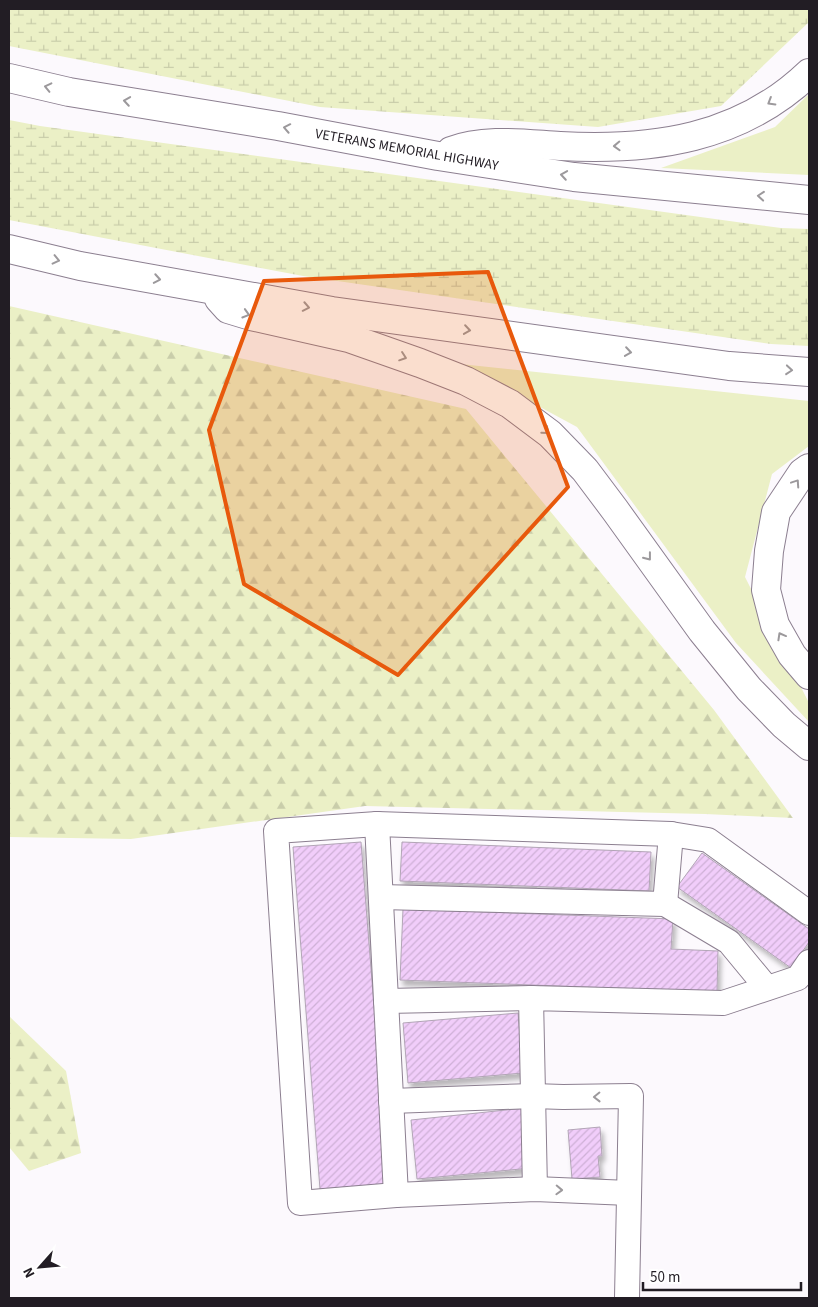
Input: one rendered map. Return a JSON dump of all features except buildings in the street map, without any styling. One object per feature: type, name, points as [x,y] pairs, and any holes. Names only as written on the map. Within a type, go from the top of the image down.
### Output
[{"type":"highway","points":[[438,156],[464,145],[640,146],[689,138],[712,131],[758,110],[779,97],[809,73]]},
{"type":"highway","name":"VETERANS MEMORIAL HIGHWAY","points":[[9,78],[69,92],[278,126],[438,156],[574,177],[809,200]]},
{"type":"highway","points":[[9,249],[80,266],[332,311],[729,366],[809,372]]},
{"type":"highway","points":[[207,288],[228,308],[275,322],[349,338],[466,381],[510,404],[537,424],[568,452],[590,477],[702,631],[749,689],[784,725],[809,746]]},
{"type":"highway","points":[[809,468],[802,474],[776,512],[769,551],[766,590],[775,624],[792,655],[809,675]]},
{"type":"lane","points":[[377,824],[396,1195]]},
{"type":"lane","points":[[629,1193],[534,1189],[396,1195],[300,1203],[276,831],[377,824],[672,834],[708,840],[809,913]]},
{"type":"lane","points":[[665,904],[672,834]]},
{"type":"lane","points":[[381,897],[665,904],[729,942],[767,988]]},
{"type":"lane","points":[[386,1001],[531,998],[723,1003],[798,978],[809,962]]},
{"type":"lane","points":[[531,998],[534,1189]]},
{"type":"lane","points":[[391,1101],[533,1096],[630,1096],[627,1298]]},
{"type":"highlighted area","points":[[488,272],[568,487],[398,675],[244,584],[209,430],[264,281]]},
{"type":"green space","points":[[9,9],[809,9],[809,22],[721,106],[598,127],[320,107],[9,46]]},
{"type":"green space","points":[[809,94],[809,175],[661,168],[775,127]]},
{"type":"green space","points":[[9,120],[40,126],[781,228],[809,229],[809,346],[771,344],[303,276],[9,220]]},
{"type":"green space","points":[[9,306],[466,409],[714,710],[793,818],[705,814],[365,806],[131,839],[9,837]]},
{"type":"green space","points":[[460,364],[809,401],[809,446],[772,474],[745,577],[809,703],[809,722],[736,643],[577,427]]},
{"type":"green space","points":[[9,1016],[66,1071],[81,1153],[29,1171],[9,1147]]}]
